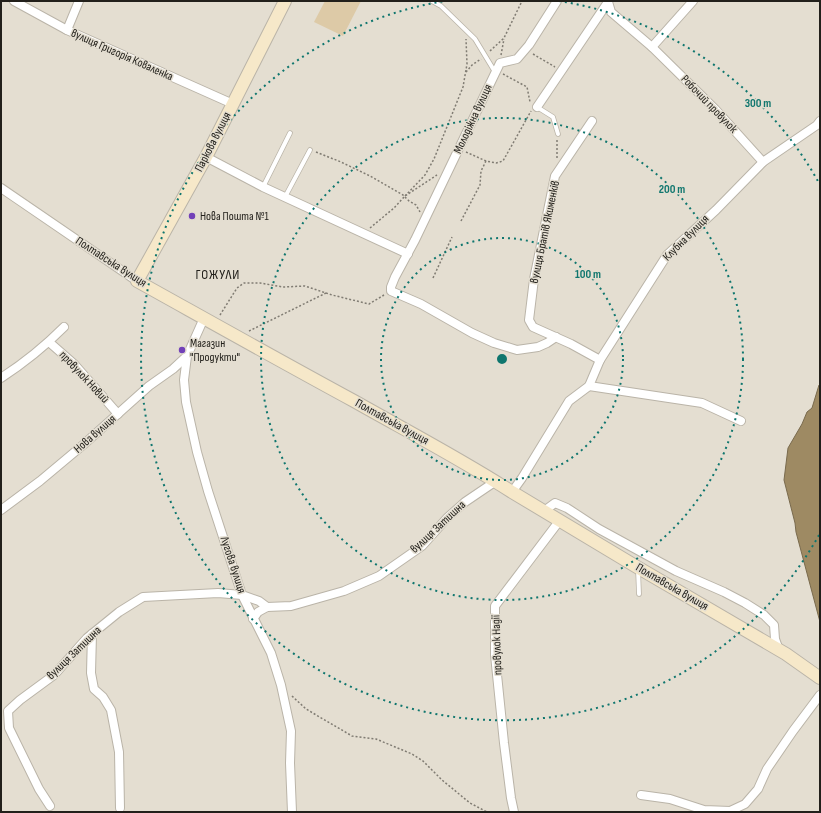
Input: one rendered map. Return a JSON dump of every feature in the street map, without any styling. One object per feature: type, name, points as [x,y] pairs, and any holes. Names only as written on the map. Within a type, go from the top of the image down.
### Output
[{"type":"street","name":"вулиця Григорія Коваленка","points":[[14,1],[67,30],[233,104]]},
{"type":"street","points":[[67,30],[79,1]]},
{"type":"street","name":"Паркова вулиця","points":[[137,281],[206,157],[286,1]]},
{"type":"street","points":[[497,68],[517,59],[526,49],[557,1]]},
{"type":"street","points":[[535,108],[562,71],[608,1]]},
{"type":"street","name":"Робочий провулок","points":[[608,1],[611,12],[652,47],[716,109],[763,162]]},
{"type":"street","points":[[652,47],[693,1]]},
{"type":"street","name":"Молодіжна вулиця","points":[[391,292],[391,287],[497,68]]},
{"type":"street","name":"вулиця Братів Якименків","points":[[592,121],[555,176],[534,279],[529,320],[533,327],[571,344],[600,360]]},
{"type":"street","name":"Клубна вулиця","points":[[589,386],[600,360],[667,255],[716,210],[763,162],[817,125],[820,121]]},
{"type":"street","points":[[206,157],[263,187],[408,254]]},
{"type":"street","name":"Полтавська вулиця","points":[[2,189],[137,281],[425,440],[496,481],[637,567],[783,652],[820,678]]},
{"type":"street","points":[[391,292],[421,304],[472,333],[494,343],[517,350],[538,347],[556,337]]},
{"type":"street","name":"Лугова вулиця","points":[[204,318],[187,356],[184,380],[186,402],[197,452],[208,491],[242,596],[271,653],[281,685],[291,731],[290,763],[292,812]]},
{"type":"street","name":"провулок Новий","points":[[1,378],[49,342],[64,327]]},
{"type":"street","name":"провулок Новий","points":[[49,342],[74,364],[118,414]]},
{"type":"street","name":"Нова вулиця","points":[[1,510],[40,481],[187,356]]},
{"type":"street","points":[[512,492],[569,401],[589,386],[702,403],[741,421]]},
{"type":"street","name":"вулиця Затишна","points":[[50,806],[39,789],[8,728],[8,711],[20,700],[54,675],[87,638],[119,612],[143,597],[218,593],[242,596],[259,601],[267,607],[291,606],[344,591],[379,576],[422,546],[447,518],[465,502],[496,481]]},
{"type":"street","points":[[544,511],[554,503],[567,508],[599,529],[676,571],[724,592],[744,603],[764,615],[774,625],[775,639],[783,652]]},
{"type":"street","name":"провулок Надії","points":[[514,812],[504,743],[495,655],[495,606],[560,520]]},
{"type":"street","points":[[254,620],[258,612],[267,607]]},
{"type":"street","points":[[92,634],[91,673],[94,689],[103,697],[111,710],[119,752],[120,808]]},
{"type":"street","points":[[641,795],[670,799],[704,810],[730,811],[745,804],[758,789],[767,770],[793,731],[820,695]]},
{"type":"lane","points":[[432,1],[441,6],[475,39],[485,56],[497,68]]},
{"type":"lane","points":[[535,108],[553,117],[558,134]]},
{"type":"lane","points":[[263,187],[290,133]]},
{"type":"lane","points":[[285,197],[310,150]]},
{"type":"lane","points":[[637,567],[639,594]]},
{"type":"path","points":[[459,148],[486,161],[503,161],[535,108],[527,87],[497,68],[504,38],[522,1]]},
{"type":"path","points":[[364,234],[394,208],[425,175],[434,159],[463,87],[467,64],[466,30]]},
{"type":"path","points":[[465,74],[472,65],[485,56],[504,38]]},
{"type":"path","points":[[526,49],[562,71]]},
{"type":"path","points":[[555,176],[558,134]]},
{"type":"path","points":[[310,150],[320,152],[342,162],[405,196],[409,201],[416,205],[425,219]]},
{"type":"path","points":[[461,221],[480,185],[481,171],[486,161]]},
{"type":"path","points":[[405,196],[437,175]]},
{"type":"path","points":[[433,278],[452,237]]},
{"type":"path","points":[[220,317],[237,288],[244,283],[260,282],[283,287],[306,286],[332,295],[369,304],[391,292]]},
{"type":"path","points":[[249,331],[326,293]]},
{"type":"path","points":[[281,685],[306,709],[352,736],[376,739],[412,754],[423,761],[442,780],[470,803],[488,812]]},
{"type":"shaded area","points":[[325,1],[361,1],[343,36],[314,22]]},
{"type":"shaded area","points":[[819,385],[820,622],[784,480],[788,448],[807,412],[812,408]]},
{"type":"place","name":"Нова Пошта №1","points":[[192,216]]},
{"type":"place","name":"Магазин \"Продукти\"","points":[[182,350]]},
{"type":"district","name":"ГОЖУЛИ","points":[[218,274]]}]
